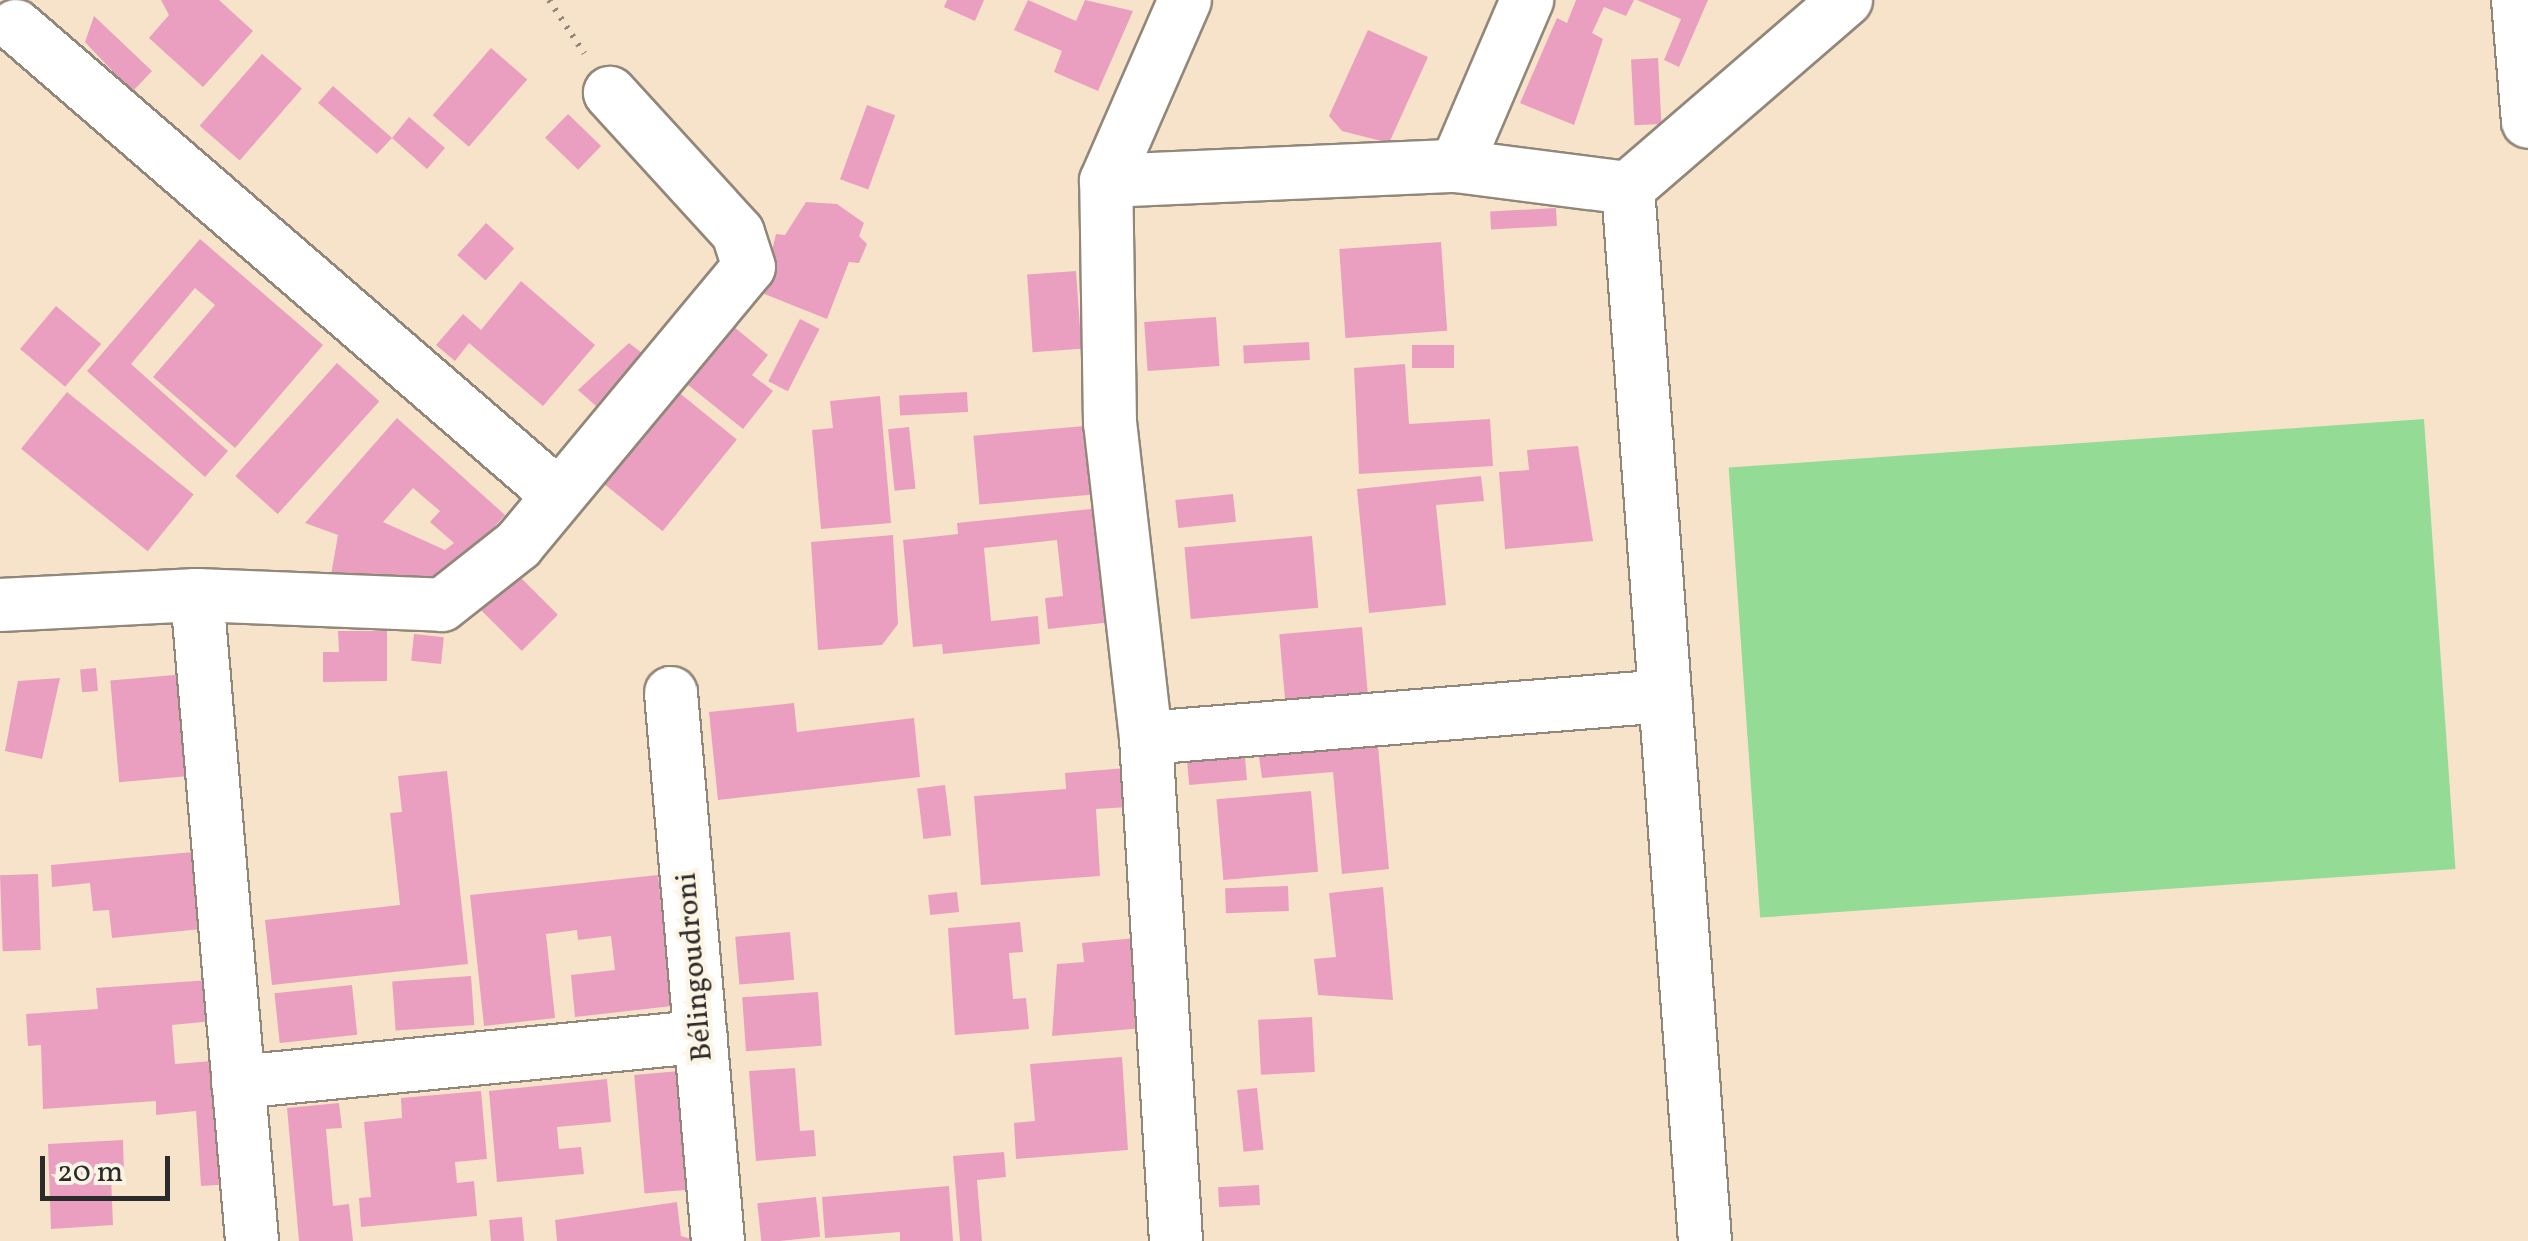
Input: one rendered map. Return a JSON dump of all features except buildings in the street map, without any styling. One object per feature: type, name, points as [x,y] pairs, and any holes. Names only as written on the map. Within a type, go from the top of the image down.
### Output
[{"type":"street","points":[[1176,1241],[1146,738],[1110,423],[1106,181],[1185,0]]},
{"type":"street","points":[[1456,166],[1527,0]]},
{"type":"street","points":[[1106,181],[1456,166],[1628,188],[1846,0]]},
{"type":"street","points":[[2518,0],[2528,122]]},
{"type":"street","points":[[14,28],[556,494]]},
{"type":"street","points":[[0,605],[197,594],[442,604],[518,544],[748,266],[738,233],[610,93]]},
{"type":"street","points":[[1628,188],[1705,1241]]},
{"type":"street","points":[[197,594],[252,1241]]},
{"type":"street","name":"Bélingoudroni","points":[[671,693],[718,1241]]},
{"type":"street","points":[[1146,738],[1666,696]]},
{"type":"street","points":[[238,1082],[701,1037]]},
{"type":"path","points":[[549,0],[610,93]]},
{"type":"green space","points":[[2424,419],[2455,869],[1760,918],[1729,468]]}]
